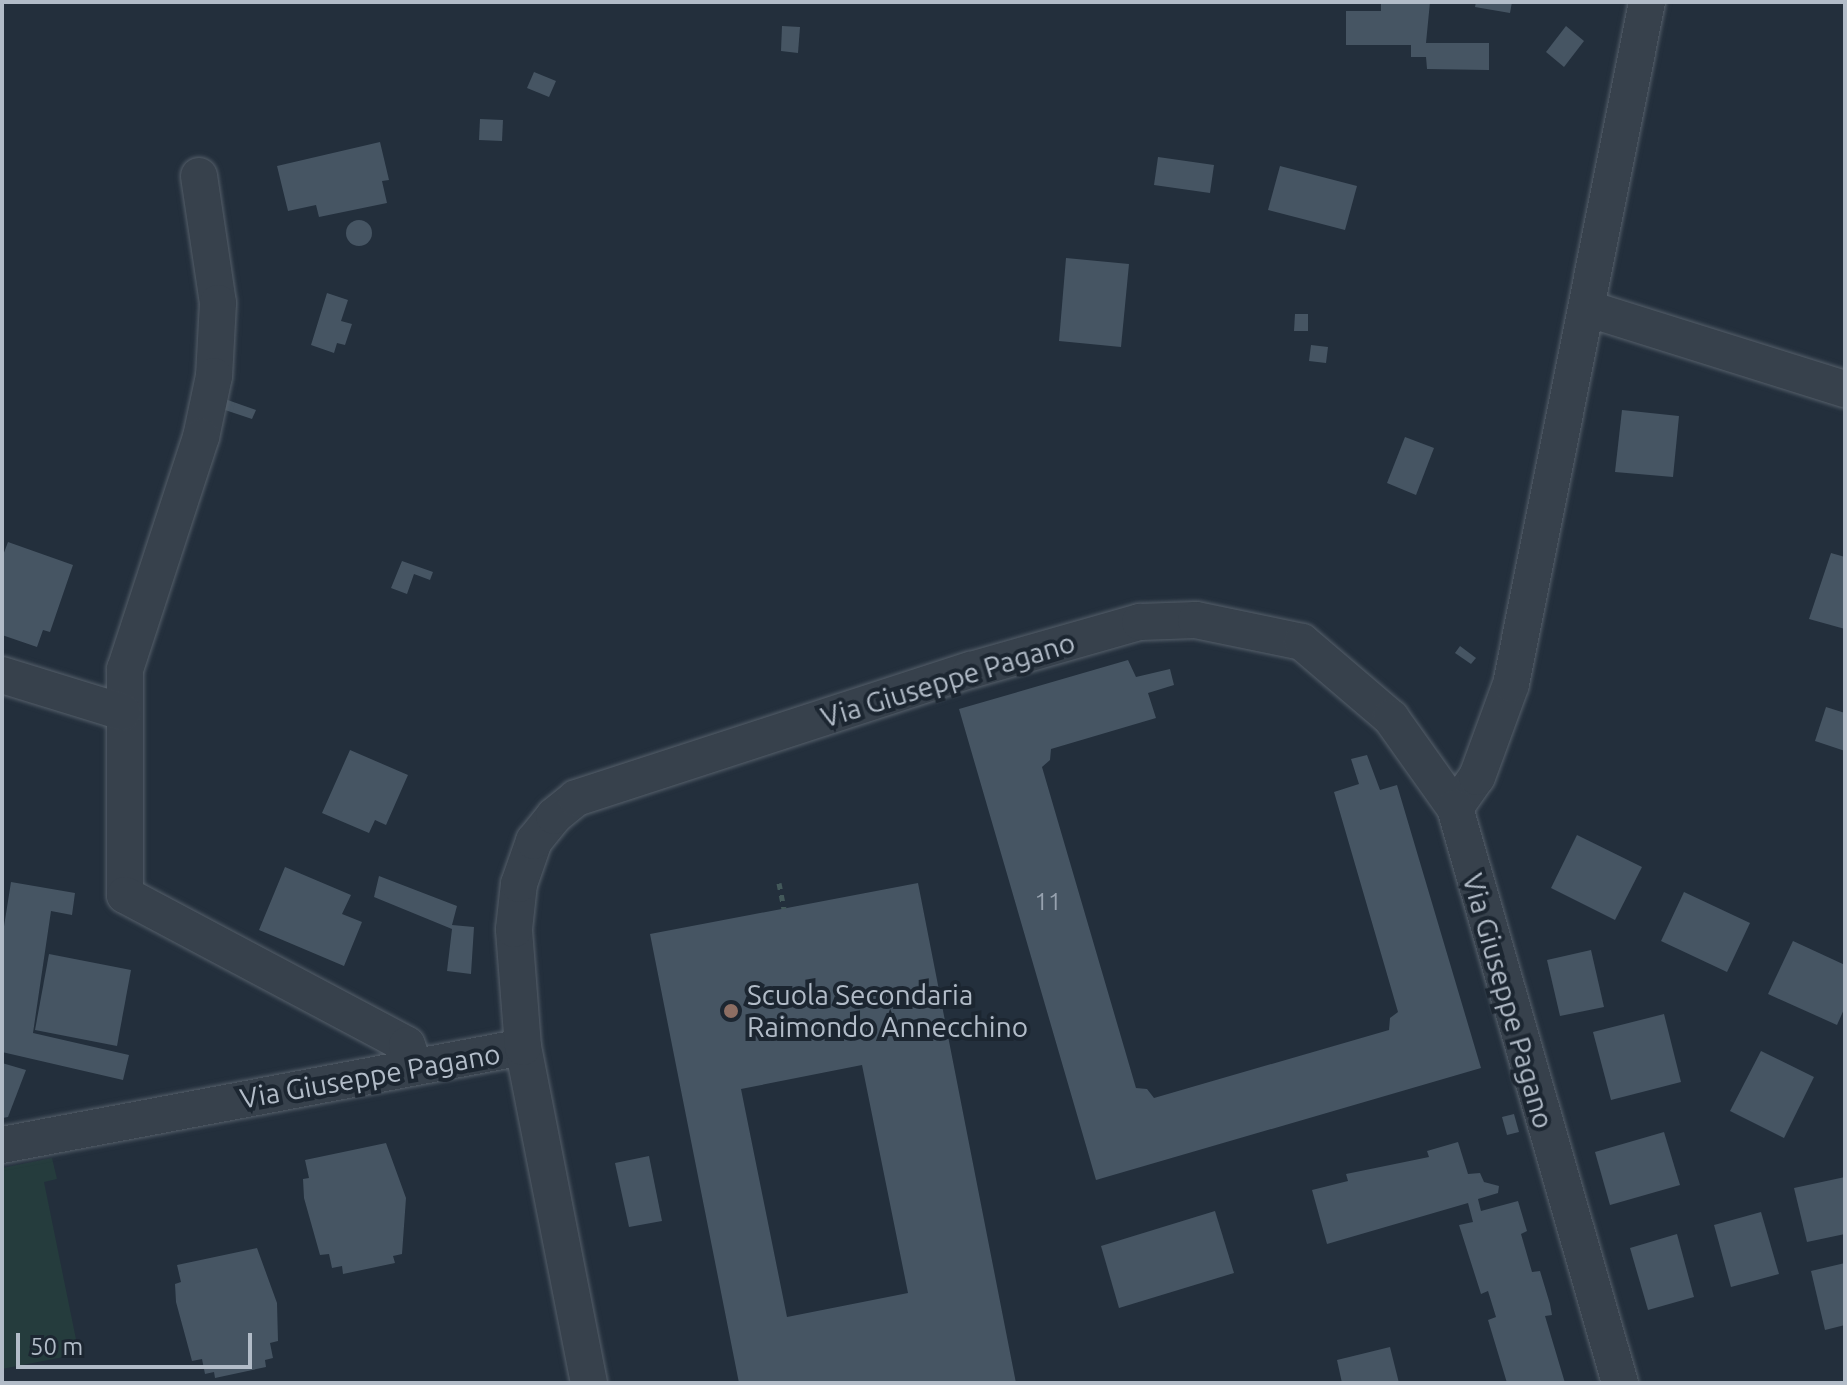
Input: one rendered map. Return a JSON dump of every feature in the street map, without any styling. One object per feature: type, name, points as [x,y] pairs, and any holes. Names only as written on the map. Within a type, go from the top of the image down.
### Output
[{"type":"street","points":[[1455,808],[1477,777],[1511,684],[1589,309],[1647,2]]},
{"type":"street","points":[[199,176],[218,303],[211,406],[129,646],[122,712],[125,895],[407,1045],[414,1066]]},
{"type":"street","points":[[1589,309],[1845,389]]},
{"type":"street","name":"Via Giuseppe Pagano","points":[[2,1145],[523,1047],[514,929],[519,884],[534,841],[576,798],[971,670],[1140,622],[1196,620],[1302,642],[1391,718],[1455,808],[1620,1383]]},
{"type":"street","points":[[2,675],[122,712]]},
{"type":"street","points":[[523,1047],[589,1383]]},
{"type":"path","points":[[779,883],[784,909]]},
{"type":"green space","points":[[52,1158],[57,1179],[44,1182],[79,1354],[2,1369],[2,1168]]},
{"type":"building","points":[[1381,2],[1430,2],[1426,43],[1489,43],[1489,70],[1427,69],[1426,57],[1411,57],[1411,45],[1346,45],[1346,11],[1381,11]]},
{"type":"building","points":[[1476,2],[1512,2],[1510,13],[1475,7]]},
{"type":"building","points":[[782,26],[800,27],[798,53],[781,51]]},
{"type":"building","points":[[1566,26],[1584,41],[1564,67],[1546,52]]},
{"type":"building","points":[[534,72],[556,81],[549,97],[527,88]]},
{"type":"building","points":[[480,119],[503,120],[502,141],[479,140]]},
{"type":"building","points":[[380,142],[389,180],[382,181],[387,203],[319,217],[316,205],[288,211],[277,166]]},
{"type":"building","points":[[1158,157],[1214,165],[1210,193],[1154,185]]},
{"type":"building","points":[[1280,166],[1357,186],[1345,230],[1268,210]]},
{"type":"building","points":[[359,220],[368,224],[372,233],[368,242],[359,246],[350,242],[346,233],[350,224]]},
{"type":"building","points":[[1066,258],[1129,264],[1121,347],[1059,341]]},
{"type":"building","points":[[327,293],[348,300],[341,321],[352,324],[345,345],[337,343],[334,353],[311,345]]},
{"type":"building","points":[[1295,314],[1308,314],[1308,331],[1294,331]]},
{"type":"building","points":[[1311,345],[1328,347],[1326,363],[1309,361]]},
{"type":"building","points":[[222,398],[256,410],[252,419],[219,408]]},
{"type":"building","points":[[1622,410],[1679,416],[1673,477],[1615,472]]},
{"type":"building","points":[[1405,437],[1434,448],[1416,495],[1387,483]]},
{"type":"building","points":[[8,542],[73,565],[50,632],[43,630],[37,647],[2,635],[2,558]]},
{"type":"building","points":[[1831,553],[1845,557],[1845,629],[1809,619]]},
{"type":"building","points":[[402,561],[433,572],[430,580],[414,574],[407,594],[391,588]]},
{"type":"building","points":[[1460,646],[1476,658],[1471,664],[1455,653]]},
{"type":"building","points":[[1128,660],[1136,677],[1170,669],[1174,685],[1148,693],[1156,718],[1051,749],[1050,760],[1042,767],[1136,1088],[1147,1089],[1154,1098],[1389,1030],[1390,1018],[1398,1012],[1334,792],[1359,784],[1351,759],[1367,755],[1380,790],[1397,785],[1481,1068],[1096,1180],[959,709]]},
{"type":"building","points":[[1826,707],[1845,713],[1845,751],[1815,741]]},
{"type":"building","points":[[350,750],[408,775],[386,825],[375,820],[369,833],[322,813]]},
{"type":"building","points":[[1577,835],[1642,867],[1615,920],[1551,888]]},
{"type":"building","points":[[285,867],[351,895],[342,914],[362,922],[344,966],[259,930]]},
{"type":"building","points":[[379,876],[457,906],[452,925],[474,927],[471,974],[447,971],[452,929],[374,897]]},
{"type":"building","points":[[11,882],[75,893],[72,915],[51,911],[33,1033],[129,1055],[123,1080],[2,1052],[2,939]]},
{"type":"building","points":[[918,883],[1016,1383],[739,1383],[650,934]],"holes":[[[862,1065],[908,1293],[787,1317],[741,1089]]]},
{"type":"building","points":[[1684,892],[1750,923],[1727,972],[1661,941]]},
{"type":"building","points":[[1793,941],[1845,965],[1845,1007],[1837,1025],[1768,994]]},
{"type":"building","points":[[1591,950],[1604,1007],[1560,1016],[1547,960]]},
{"type":"building","points":[[49,954],[131,970],[117,1046],[35,1030]]},
{"type":"building","points":[[1664,1014],[1681,1082],[1611,1100],[1593,1032]]},
{"type":"building","points":[[1761,1051],[1814,1077],[1784,1138],[1730,1111]]},
{"type":"building","points":[[2,1063],[26,1070],[8,1117],[2,1118]]},
{"type":"building","points":[[1514,1114],[1519,1132],[1507,1135],[1502,1117]]},
{"type":"building","points":[[1664,1132],[1680,1185],[1610,1205],[1595,1152]]},
{"type":"building","points":[[1458,1142],[1468,1174],[1480,1173],[1484,1182],[1499,1186],[1498,1193],[1478,1199],[1481,1211],[1518,1201],[1527,1231],[1521,1234],[1532,1272],[1540,1271],[1550,1304],[1552,1315],[1545,1316],[1565,1383],[1507,1383],[1488,1320],[1496,1317],[1488,1291],[1481,1294],[1459,1225],[1473,1222],[1468,1203],[1327,1244],[1312,1190],[1348,1181],[1346,1174],[1429,1157],[1427,1151]]},
{"type":"building","points":[[386,1143],[406,1198],[402,1254],[393,1256],[395,1263],[343,1274],[342,1266],[332,1268],[329,1254],[320,1255],[304,1198],[303,1179],[309,1178],[305,1160]]},
{"type":"building","points":[[649,1156],[662,1221],[629,1227],[615,1163]]},
{"type":"building","points":[[1845,1177],[1845,1234],[1807,1242],[1794,1188]]},
{"type":"building","points":[[1215,1211],[1234,1273],[1119,1308],[1101,1246]]},
{"type":"building","points":[[1761,1212],[1779,1274],[1731,1287],[1714,1225]]},
{"type":"building","points":[[1677,1234],[1694,1297],[1648,1310],[1630,1248]]},
{"type":"building","points":[[257,1248],[277,1303],[278,1341],[270,1343],[273,1358],[265,1360],[266,1367],[215,1378],[214,1372],[205,1374],[202,1359],[192,1361],[176,1302],[175,1284],[181,1282],[177,1265]]},
{"type":"building","points":[[1845,1263],[1845,1325],[1825,1330],[1811,1271]]},
{"type":"building","points":[[1390,1347],[1399,1383],[1342,1383],[1337,1360]]},
{"type":"place","name":"Scuola Secondaria Raimondo Annecchino","points":[[731,1011]]}]
